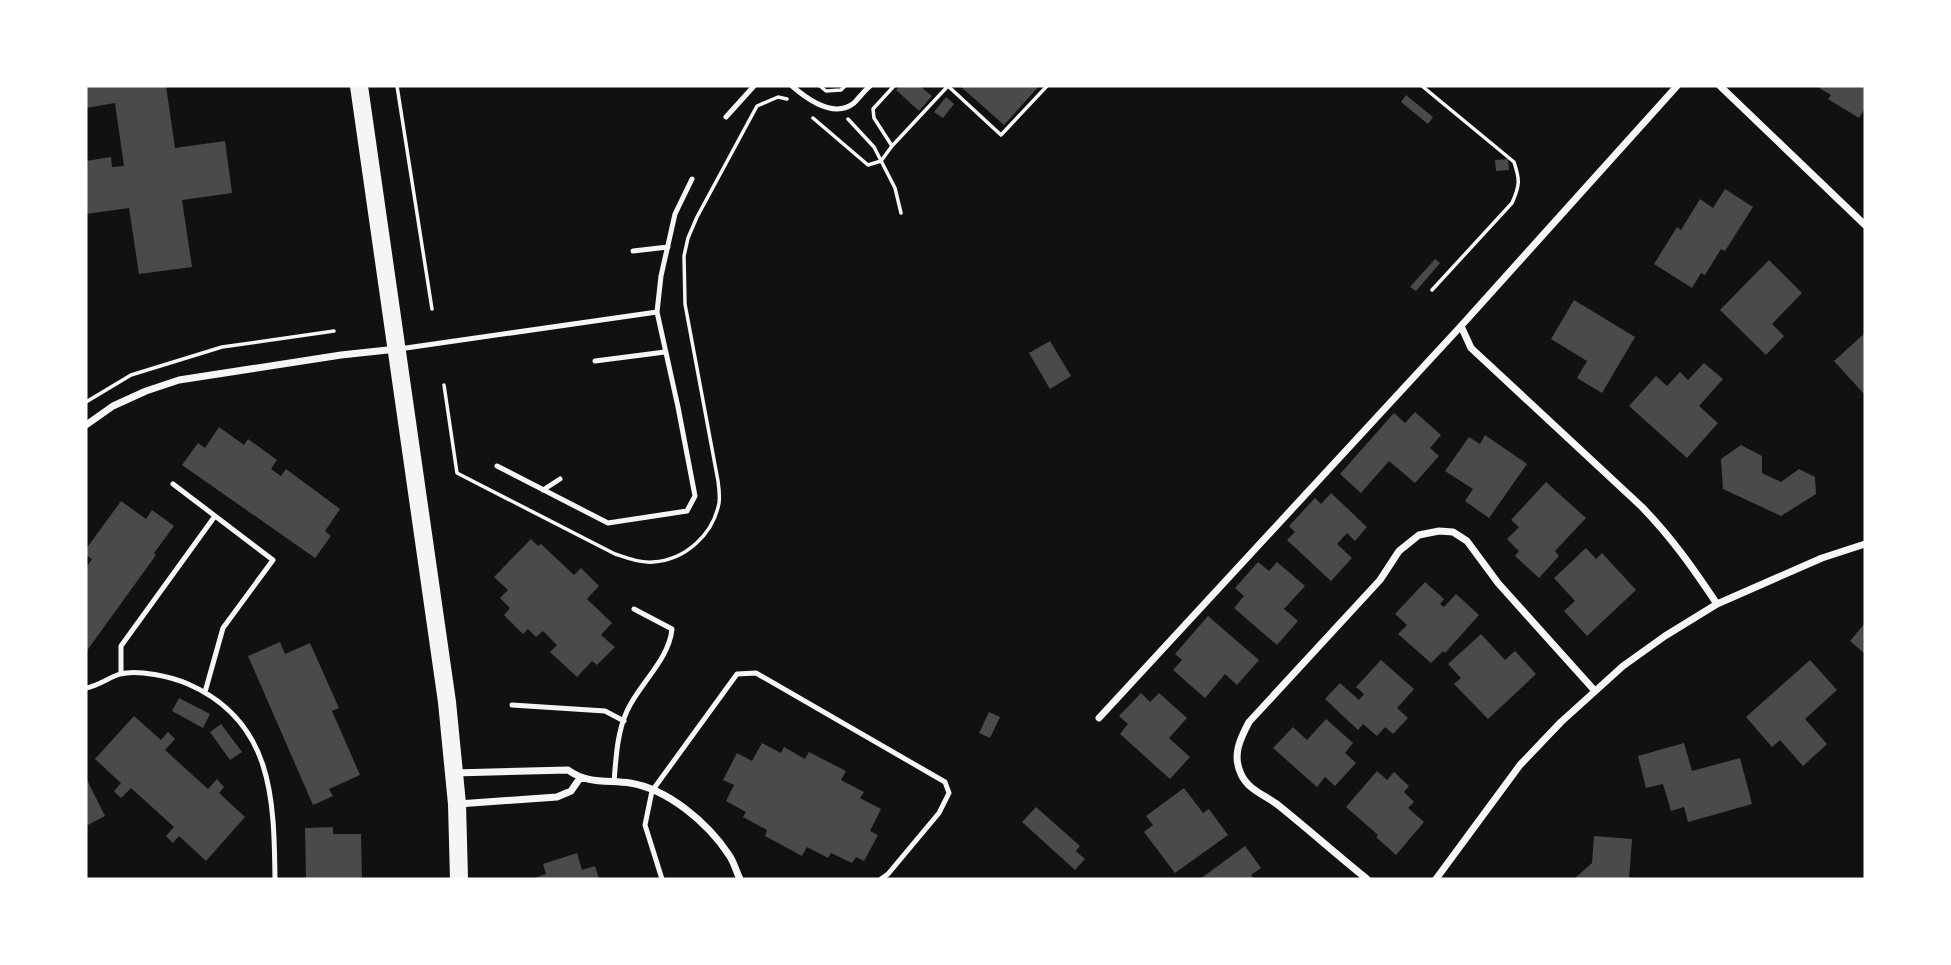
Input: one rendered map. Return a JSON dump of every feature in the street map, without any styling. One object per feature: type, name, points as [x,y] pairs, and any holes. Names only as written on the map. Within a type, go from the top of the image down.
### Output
[{"type":"main road","points":[[359,86],[440,648],[457,804],[459,879]]},
{"type":"street","points":[[1099,718],[1461,326],[1677,86]]},
{"type":"street","points":[[1720,86],[1865,225]]},
{"type":"street","points":[[1461,326],[1471,348],[1665,531],[1686,556],[1717,604]]},
{"type":"street","points":[[86,425],[113,406],[179,380],[397,349]]},
{"type":"street","points":[[1367,879],[1275,803],[1247,784],[1240,773],[1236,757],[1239,740],[1249,722],[1380,580],[1399,551],[1419,535],[1439,531],[1453,532],[1467,541],[1498,583],[1595,691]]},
{"type":"street","points":[[1436,879],[1520,765],[1561,722],[1623,666],[1717,604],[1822,558],[1865,544]]},
{"type":"street","points":[[454,774],[568,770],[580,778],[634,784],[665,796],[689,811],[730,856],[740,879]]},
{"type":"street","points":[[457,804],[557,797],[571,792],[580,778]]},
{"type":"lane","points":[[726,117],[754,86]]},
{"type":"lane","points":[[792,86],[820,106],[837,109],[852,105],[870,86]]},
{"type":"lane","points":[[497,466],[608,523],[687,511],[695,496],[657,312],[661,276],[675,214],[692,179]]},
{"type":"lane","points":[[633,251],[668,247]]},
{"type":"lane","points":[[397,349],[657,312]]},
{"type":"lane","points":[[596,361],[665,352]]},
{"type":"lane","points":[[543,490],[560,479]]},
{"type":"lane","points":[[173,484],[272,560],[223,628],[205,692]]},
{"type":"lane","points":[[121,674],[121,646],[215,516]]},
{"type":"lane","points":[[614,782],[618,740],[627,711],[671,638],[672,629],[634,609]]},
{"type":"lane","points":[[662,879],[645,825],[652,791],[737,674],[756,673],[945,782],[949,793],[939,813],[888,874],[880,879]]},
{"type":"lane","points":[[86,688],[121,674],[154,674],[179,680],[205,692],[224,705],[244,725],[262,759],[272,802],[275,879]]},
{"type":"lane","points":[[512,705],[605,711],[624,721]]},
{"type":"path","points":[[397,86],[432,309]]},
{"type":"path","points":[[820,86],[826,92],[841,90],[845,86]]},
{"type":"path","points":[[892,146],[874,118],[873,109],[894,86]]},
{"type":"path","points":[[811,116],[868,165],[881,161],[948,86],[1001,135],[1047,86]]},
{"type":"path","points":[[1422,86],[1514,162],[1519,175],[1519,187],[1512,203],[1432,290]]},
{"type":"path","points":[[444,386],[457,473],[615,554],[653,562],[680,556],[695,546],[706,533],[720,502],[685,304],[684,256],[697,217],[757,106],[778,96],[790,100]]},
{"type":"path","points":[[837,109],[874,147],[895,188],[901,213]]},
{"type":"path","points":[[86,402],[131,375],[222,347],[334,331]]},
{"type":"building","points":[[86,86],[166,86],[175,148],[225,141],[232,193],[182,200],[192,267],[139,274],[129,208],[86,214],[86,161],[111,157],[112,167],[124,166],[115,103],[86,108]]},
{"type":"building","points":[[899,86],[920,86],[932,96],[919,111],[896,90]]},
{"type":"building","points":[[960,86],[1039,86],[1004,125]]},
{"type":"building","points":[[1816,86],[1865,86],[1865,108],[1859,118],[1828,99],[1831,95]]},
{"type":"building","points":[[1406,95],[1433,117],[1428,124],[1401,102]]},
{"type":"building","points":[[946,97],[954,104],[943,118],[934,112]]},
{"type":"building","points":[[1508,159],[1509,170],[1496,171],[1495,160]]},
{"type":"building","points":[[1725,189],[1753,207],[1725,251],[1721,249],[1705,275],[1701,273],[1692,288],[1654,264],[1677,227],[1681,230],[1700,199],[1713,208]]},
{"type":"building","points":[[1435,259],[1440,263],[1416,291],[1410,287]]},
{"type":"building","points":[[1769,260],[1802,293],[1772,324],[1784,336],[1766,355],[1720,310]]},
{"type":"building","points":[[1574,300],[1635,337],[1602,393],[1577,378],[1587,361],[1551,339]]},
{"type":"building","points":[[1865,333],[1865,395],[1834,361]]},
{"type":"building","points":[[1050,341],[1071,376],[1050,389],[1029,353]]},
{"type":"building","points":[[1704,363],[1723,379],[1699,406],[1718,423],[1687,458],[1629,406],[1656,376],[1667,386],[1680,372],[1688,380]]},
{"type":"building","points":[[1415,412],[1441,435],[1430,448],[1439,456],[1415,483],[1389,461],[1361,493],[1340,474],[1394,413],[1405,423]]},
{"type":"building","points":[[219,427],[244,445],[248,439],[277,460],[271,469],[281,476],[286,469],[340,509],[325,531],[331,536],[315,558],[182,465],[198,443],[205,448]]},
{"type":"building","points":[[1485,435],[1527,464],[1489,518],[1465,501],[1473,489],[1445,471],[1469,437],[1480,444]]},
{"type":"building","points":[[1741,445],[1762,456],[1762,473],[1781,482],[1799,469],[1815,477],[1816,494],[1781,516],[1723,489],[1721,459]]},
{"type":"building","points":[[1546,482],[1586,518],[1555,551],[1559,556],[1539,578],[1515,556],[1519,551],[1507,539],[1519,527],[1511,520]]},
{"type":"building","points":[[1331,493],[1367,527],[1355,541],[1347,533],[1337,544],[1352,558],[1331,581],[1287,540],[1295,532],[1289,526],[1315,498],[1321,504]]},
{"type":"building","points":[[121,501],[146,519],[152,510],[174,526],[86,652],[86,568],[92,559],[86,555],[86,549]]},
{"type":"building","points":[[531,539],[538,546],[541,544],[574,575],[581,568],[599,586],[587,599],[612,623],[601,635],[615,647],[597,665],[592,661],[577,677],[550,652],[557,645],[543,631],[536,637],[528,629],[523,634],[504,615],[510,608],[500,598],[508,590],[494,577]]},
{"type":"building","points":[[1586,548],[1596,559],[1602,553],[1636,590],[1587,636],[1564,611],[1575,601],[1554,578]]},
{"type":"building","points":[[1258,562],[1269,571],[1277,562],[1305,586],[1284,609],[1298,621],[1277,645],[1234,608],[1244,596],[1235,588]]},
{"type":"building","points":[[1425,582],[1444,599],[1440,604],[1444,607],[1456,594],[1479,615],[1445,653],[1443,651],[1431,663],[1398,634],[1407,625],[1395,614]]},
{"type":"building","points":[[1208,616],[1259,660],[1237,685],[1225,674],[1205,698],[1173,670],[1182,660],[1175,654]]},
{"type":"building","points":[[1865,623],[1865,654],[1850,641]]},
{"type":"building","points":[[1481,634],[1505,660],[1515,651],[1536,674],[1488,719],[1454,684],[1461,678],[1448,664]]},
{"type":"building","points":[[280,642],[285,654],[310,643],[339,708],[332,711],[360,775],[329,789],[333,796],[313,805],[248,656]]},
{"type":"building","points":[[1381,660],[1414,689],[1397,708],[1408,718],[1393,734],[1385,727],[1377,736],[1363,724],[1358,730],[1325,699],[1340,683],[1359,700],[1364,694],[1356,687]]},
{"type":"building","points":[[1810,660],[1837,690],[1805,719],[1827,744],[1803,766],[1780,740],[1772,747],[1746,717]]},
{"type":"building","points":[[1141,693],[1150,702],[1159,693],[1187,718],[1169,738],[1190,757],[1170,779],[1120,734],[1128,724],[1119,716]]},
{"type":"building","points":[[179,698],[210,714],[203,728],[172,711]]},
{"type":"building","points":[[989,712],[1000,717],[990,738],[979,733]]},
{"type":"building","points":[[134,716],[161,740],[168,732],[175,739],[165,750],[208,789],[217,779],[224,787],[219,793],[245,817],[206,861],[179,836],[173,843],[166,836],[174,827],[131,788],[121,798],[114,791],[121,783],[95,759]]},
{"type":"building","points":[[1326,719],[1353,743],[1345,753],[1356,763],[1335,786],[1325,777],[1317,787],[1273,748],[1293,727],[1307,740]]},
{"type":"building","points":[[221,724],[242,752],[230,760],[210,732]]},
{"type":"building","points":[[762,743],[781,753],[784,747],[805,759],[809,752],[846,771],[841,780],[864,792],[860,798],[881,809],[870,831],[878,835],[864,861],[856,857],[852,863],[831,853],[828,858],[807,847],[802,856],[765,836],[767,830],[743,817],[746,812],[726,801],[734,785],[723,780],[737,753],[752,761]]},
{"type":"building","points":[[1684,743],[1692,771],[1740,758],[1752,804],[1688,822],[1684,807],[1671,811],[1663,784],[1646,788],[1638,756]]},
{"type":"building","points":[[1377,771],[1387,780],[1394,772],[1409,786],[1404,792],[1414,802],[1408,808],[1424,822],[1396,855],[1346,807]]},
{"type":"building","points":[[86,778],[105,816],[86,826]]},
{"type":"building","points":[[1184,788],[1203,813],[1209,809],[1228,835],[1175,873],[1144,832],[1153,825],[1146,816]]},
{"type":"building","points":[[1036,807],[1080,846],[1076,851],[1085,859],[1075,870],[1022,822]]},
{"type":"building","points":[[333,827],[333,834],[361,834],[362,879],[306,879],[305,828]]},
{"type":"building","points":[[1594,836],[1632,839],[1629,879],[1574,879],[1592,863]]},
{"type":"building","points":[[1245,846],[1261,868],[1251,875],[1254,879],[1200,879]]},
{"type":"building","points":[[577,853],[582,870],[595,866],[599,879],[532,879],[546,874],[543,864]]}]
